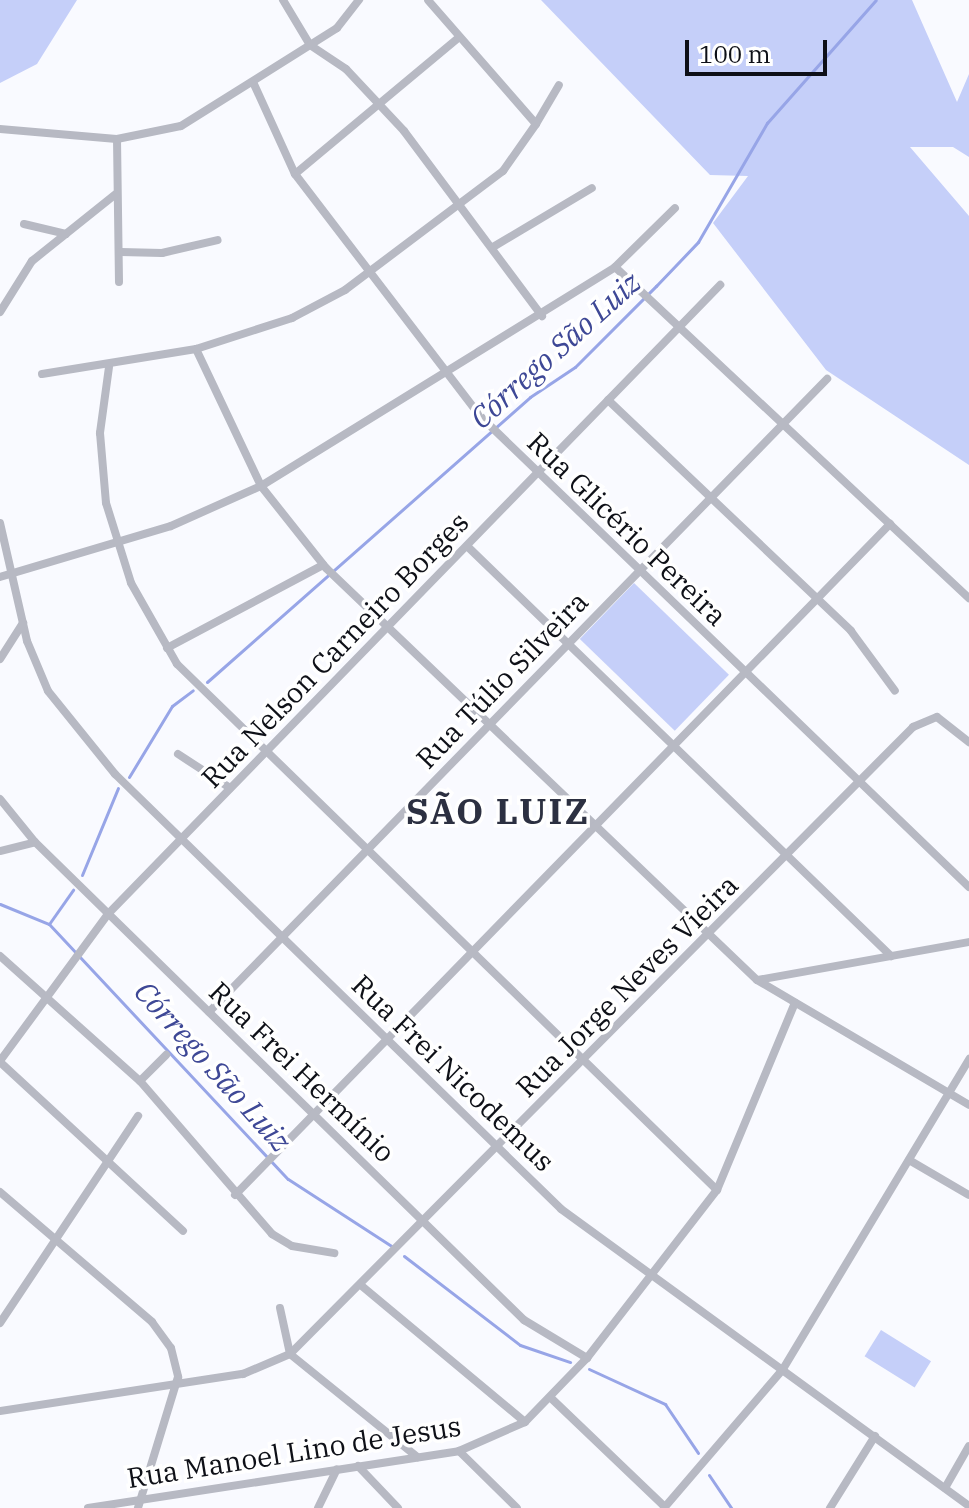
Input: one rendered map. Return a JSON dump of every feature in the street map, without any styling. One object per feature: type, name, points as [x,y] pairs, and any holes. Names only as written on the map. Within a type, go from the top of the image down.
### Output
[{"type":"street","points":[[283,0],[310,45],[381,104],[462,206],[542,316]]},
{"type":"street","points":[[0,129],[117,139],[181,126],[347,20],[359,0]]},
{"type":"street","points":[[428,0],[536,124]]},
{"type":"street","points":[[295,174],[458,38]]},
{"type":"street","name":"Rua Glicério Pereira","points":[[253,82],[295,174],[487,424],[969,887]]},
{"type":"street","points":[[42,374],[109,367],[196,349],[292,318],[369,272],[462,206],[517,156],[559,85]]},
{"type":"street","points":[[117,139],[116,194],[121,252],[119,282]]},
{"type":"street","points":[[493,247],[592,188]]},
{"type":"street","points":[[0,312],[28,266],[116,194]]},
{"type":"street","points":[[0,577],[14,577],[116,544],[261,486],[542,316],[615,267],[675,208]]},
{"type":"street","points":[[24,224],[66,234]]},
{"type":"street","points":[[121,252],[162,253],[218,240]]},
{"type":"street","points":[[615,267],[969,598]]},
{"type":"street","name":"Rua Nelson Carneiro Borges","points":[[0,1061],[44,994],[108,914],[720,285]]},
{"type":"street","points":[[196,349],[261,486],[336,578],[707,937],[757,980],[969,1105]]},
{"type":"street","points":[[109,367],[100,454],[116,544],[167,648],[266,752],[717,1190]]},
{"type":"street","name":"Rua Túlio Silveira","points":[[209,1012],[827,379]]},
{"type":"street","points":[[608,400],[817,599],[895,691]]},
{"type":"street","name":"Rua Frei Nicodemus","points":[[0,523],[23,623],[60,710],[182,839],[561,1209],[969,1506]]},
{"type":"street","points":[[235,1195],[890,524]]},
{"type":"street","points":[[467,546],[891,956]]},
{"type":"street","points":[[167,648],[324,566]]},
{"type":"street","points":[[0,659],[23,623]]},
{"type":"street","name":"Rua Jorge Neves Vieira","points":[[1,1411],[243,1374],[290,1354],[363,1287],[918,723],[937,717],[969,742]]},
{"type":"street","points":[[178,754],[230,788]]},
{"type":"street","name":"Rua Frei Hermínio","points":[[0,799],[35,842],[534,1329],[587,1358]]},
{"type":"street","points":[[0,851],[35,842]]},
{"type":"street","points":[[757,980],[969,942]]},
{"type":"street","points":[[0,956],[140,1081],[235,1195],[283,1242],[334,1253]]},
{"type":"street","name":"Rua Manoel Lino de Jesus","points":[[88,1508],[459,1451],[525,1422],[552,1399],[587,1358],[717,1190],[795,1003]]},
{"type":"street","points":[[140,1081],[166,1055]]},
{"type":"street","points":[[552,1399],[664,1507],[783,1369],[969,1059]]},
{"type":"street","points":[[0,1061],[110,1158],[183,1231]]},
{"type":"street","points":[[0,1323],[138,1116]]},
{"type":"street","points":[[909,1160],[969,1195]]},
{"type":"street","points":[[0,1192],[163,1334],[177,1364],[176,1385],[144,1498],[138,1508]]},
{"type":"street","points":[[363,1287],[525,1422]]},
{"type":"street","points":[[0,1303],[9,1309]]},
{"type":"street","points":[[280,1308],[290,1354],[417,1457]]},
{"type":"street","points":[[830,1508],[875,1436]]},
{"type":"street","points":[[945,1488],[969,1446]]},
{"type":"street","points":[[459,1451],[517,1508]]},
{"type":"street","points":[[358,1466],[398,1508]]},
{"type":"street","points":[[318,1508],[337,1469]]},
{"type":"shaded area","points":[[0,0],[77,0],[37,64],[0,83]]},
{"type":"shaded area","points":[[541,0],[912,0],[957,102],[969,74],[969,157],[953,147],[910,147],[969,216],[969,465],[826,370],[713,223],[748,176],[710,175]]},
{"type":"shaded area","points":[[634,583],[729,675],[675,731],[580,639]]},
{"type":"shaded area","points":[[881,1330],[931,1361],[915,1388],[865,1356]]},
{"type":"waterway","name":"Córrego São Luiz","points":[[207,682],[530,397],[575,367],[656,286],[698,242],[767,123],[876,0]]},
{"type":"waterway","name":"Córrego São Luiz","points":[[129,777],[172,706],[193,690]]},
{"type":"waterway","name":"Córrego São Luiz","points":[[82,875],[118,788]]},
{"type":"waterway","name":"Córrego São Luiz","points":[[49,924],[73,890]]},
{"type":"waterway","name":"Córrego São Luiz","points":[[0,904],[49,924],[288,1179],[393,1247]]},
{"type":"waterway","name":"Córrego São Luiz","points":[[404,1256],[520,1345],[570,1362]]},
{"type":"waterway","name":"Córrego São Luiz","points":[[589,1369],[665,1404],[698,1453]]},
{"type":"waterway","name":"Córrego São Luiz","points":[[709,1475],[731,1508]]},
{"type":"district","name":"SÃO LUIZ","points":[[498,811]]}]
